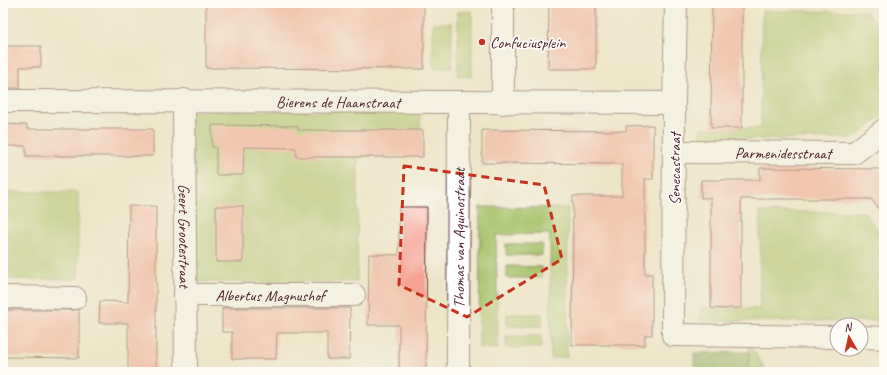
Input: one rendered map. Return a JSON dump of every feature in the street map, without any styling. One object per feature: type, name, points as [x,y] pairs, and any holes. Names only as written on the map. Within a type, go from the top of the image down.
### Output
[{"type":"street","points":[[503,3],[503,103]]},
{"type":"street","name":"Senecastraat","points":[[676,3],[673,335],[829,337]]},
{"type":"street","name":"Bierens de Haanstraat","points":[[3,101],[184,100],[674,104]]},
{"type":"street","name":"Geert Grootestraat","points":[[184,100],[186,372]]},
{"type":"street","name":"Thomas van Aquinostraat","points":[[458,103],[458,372]]},
{"type":"street","name":"Parmenidesstraat","points":[[674,152],[854,153],[884,130]]},
{"type":"street","name":"Albertus Magnushof","points":[[185,295],[354,295]]},
{"type":"street","points":[[3,297],[75,298]]},
{"type":"street","points":[[869,337],[884,338]]},
{"type":"highlighted area","points":[[404,166],[544,185],[562,259],[467,317],[399,285]]},
{"type":"green space","points":[[472,11],[472,76],[458,76],[458,12]]},
{"type":"green space","points":[[762,11],[866,11],[884,34],[884,115],[854,138],[701,140],[701,128],[761,128]]},
{"type":"green space","points":[[433,23],[452,23],[452,68],[433,68]]},
{"type":"green space","points":[[190,111],[420,111],[420,155],[358,154],[357,282],[191,282]]},
{"type":"green space","points":[[3,192],[78,192],[78,279],[3,279]]},
{"type":"green space","points":[[480,207],[568,208],[567,357],[551,358],[550,234],[496,235],[498,349],[479,348]]},
{"type":"green space","points":[[760,212],[865,212],[884,237],[884,321],[869,321],[869,317],[829,317],[829,321],[700,321],[700,308],[760,309]]},
{"type":"green space","points":[[506,244],[542,244],[542,255],[506,255]]},
{"type":"green space","points":[[507,266],[542,267],[542,278],[507,278]]},
{"type":"green space","points":[[507,314],[542,314],[542,326],[507,326]]},
{"type":"green space","points":[[506,336],[541,336],[541,348],[506,348]]},
{"type":"green space","points":[[749,344],[767,372],[749,372]]},
{"type":"green space","points":[[749,352],[749,372],[694,372],[694,353]]},
{"type":"building","points":[[206,3],[424,3],[424,69],[206,68]]},
{"type":"building","points":[[549,3],[596,3],[596,69],[548,69]]},
{"type":"building","points":[[712,3],[742,3],[742,128],[711,128]]},
{"type":"building","points":[[3,46],[41,46],[41,67],[20,67],[20,88],[3,88]]},
{"type":"building","points":[[3,124],[27,125],[27,129],[153,129],[153,156],[26,156],[26,146],[3,146]]},
{"type":"building","points":[[212,125],[298,126],[298,130],[423,130],[423,157],[296,157],[296,148],[244,147],[243,175],[216,175],[216,147],[212,147]]},
{"type":"building","points":[[653,125],[653,179],[645,179],[645,274],[652,274],[652,335],[645,335],[645,345],[572,345],[573,196],[622,196],[622,164],[482,163],[482,130],[626,131],[626,126]]},
{"type":"building","points":[[760,168],[884,169],[884,216],[871,199],[741,199],[741,308],[711,308],[711,198],[701,198],[701,180],[760,180]]},
{"type":"building","points":[[129,206],[156,206],[156,372],[128,372],[128,323],[99,323],[100,301],[128,302]]},
{"type":"building","points":[[216,206],[243,206],[243,262],[216,262]]},
{"type":"building","points":[[399,207],[427,207],[426,372],[399,372],[399,325],[368,325],[369,254],[399,255]]},
{"type":"building","points":[[222,308],[350,308],[349,359],[327,359],[327,333],[277,333],[276,359],[232,359],[232,332],[222,332]]},
{"type":"building","points":[[79,309],[79,358],[3,357],[3,310]]},
{"type":"place","name":"Confuciusplein","points":[[482,42]]}]
